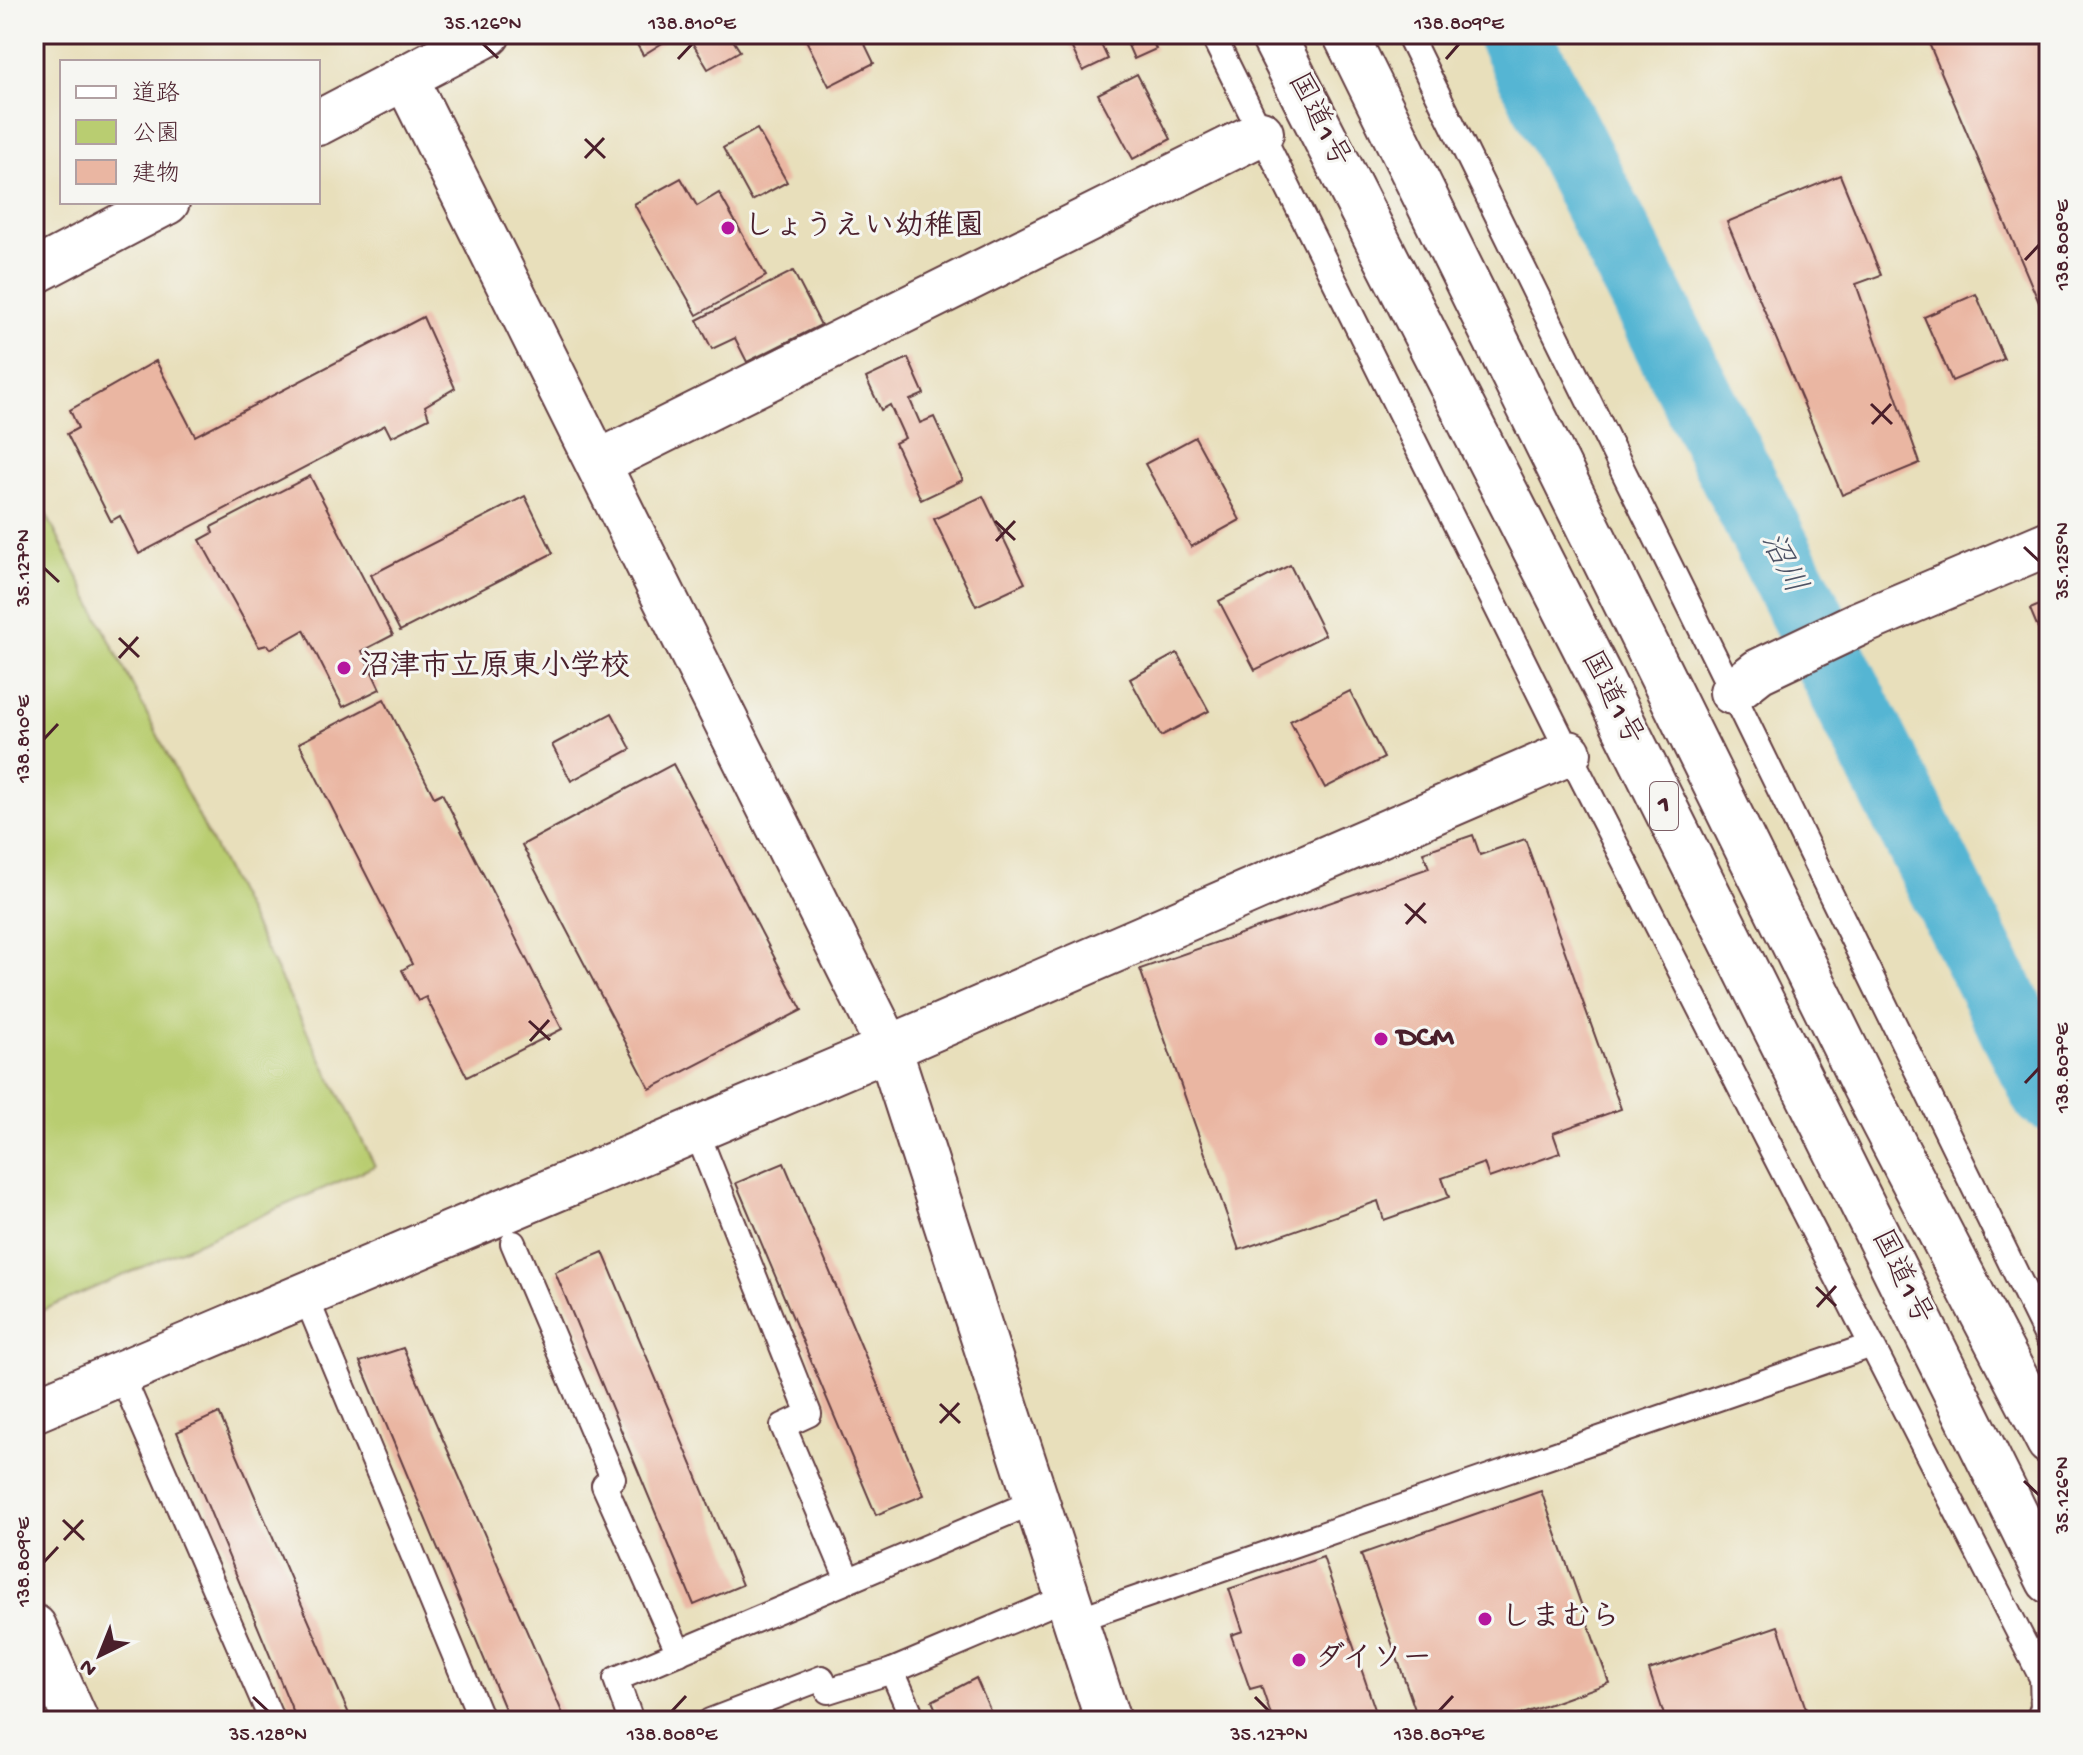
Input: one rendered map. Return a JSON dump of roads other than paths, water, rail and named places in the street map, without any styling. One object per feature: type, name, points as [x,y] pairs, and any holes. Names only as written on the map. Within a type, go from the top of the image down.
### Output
[{"type":"main road","points":[[320,122],[488,34]]},
{"type":"main road","name":"国道1号","points":[[1272,34],[1608,693],[2049,1581]]},
{"type":"main road","name":"国道1号","points":[[1345,34],[1865,1088],[2049,1442]]},
{"type":"main road","points":[[405,77],[889,1048],[1108,1721]]},
{"type":"main road","points":[[598,463],[1261,133]]},
{"type":"main road","points":[[34,272],[163,204]]},
{"type":"main road","points":[[1746,682],[1858,624],[2049,543]]},
{"type":"main road","points":[[34,1410],[889,1048],[1569,753]]},
{"type":"main road","points":[[34,1627],[76,1721]]},
{"type":"lane","points":[[1212,34],[1569,753],[2042,1678],[2043,1707],[2038,1721]]},
{"type":"lane","points":[[1408,34],[1746,682],[2049,1341]]},
{"type":"lane","points":[[696,1130],[809,1414],[783,1426],[848,1580]]},
{"type":"lane","points":[[513,1243],[613,1478],[604,1485],[679,1653]]},
{"type":"lane","points":[[305,1295],[482,1721]]},
{"type":"lane","points":[[710,1721],[822,1678],[828,1691],[892,1671],[1071,1608],[1872,1345]]},
{"type":"lane","points":[[121,1374],[272,1721]]},
{"type":"lane","points":[[631,1721],[616,1679],[1036,1501]]},
{"type":"lane","points":[[892,1671],[914,1721]]},
{"type":"waterway","name":"沼川","points":[[1514,34],[2049,1094]]},
{"type":"place","name":"しょうえい幼稚園","points":[[728,228]]},
{"type":"place","name":"沼津市立原東小学校","points":[[344,668]]},
{"type":"place","name":"DCM","points":[[1381,1039]]},
{"type":"place","name":"しまむら","points":[[1485,1619]]},
{"type":"place","name":"ダイソー","points":[[1299,1660]]}]
